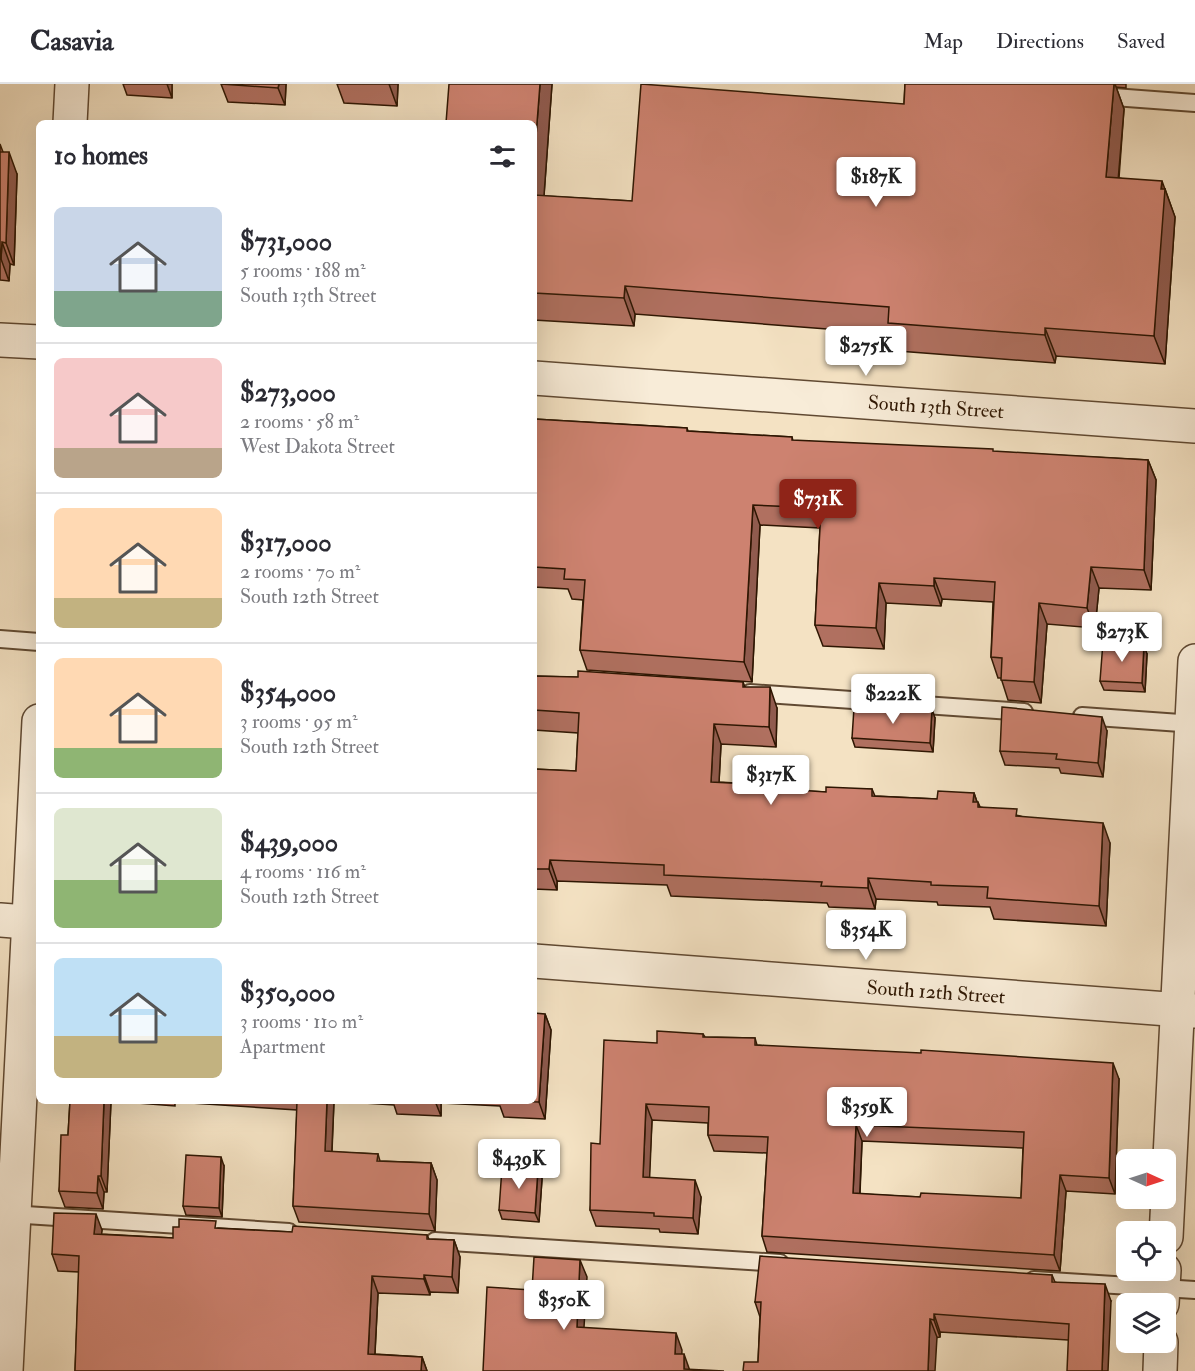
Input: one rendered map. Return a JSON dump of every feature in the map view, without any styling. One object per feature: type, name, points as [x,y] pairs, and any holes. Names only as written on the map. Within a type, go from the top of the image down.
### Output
[{"type":"street","points":[[70,120],[72,84]]},
{"type":"street","points":[[0,340],[36,342]]},
{"type":"street","name":"South 13th Street","points":[[537,378],[1195,426]]},
{"type":"street","points":[[1167,1221],[1186,1010],[1195,661]]},
{"type":"street","points":[[6,1371],[7,1214],[22,922],[36,756]]},
{"type":"street","name":"South 12th Street","points":[[537,961],[1186,1010]]},
{"type":"street","points":[[1160,1371],[1161,1353]]},
{"type":"lane","points":[[1088,95],[1195,103]]},
{"type":"lane","points":[[0,639],[36,642]]},
{"type":"lane","points":[[737,692],[1035,713]]},
{"type":"lane","points":[[1059,715],[1193,724]]},
{"type":"lane","points":[[7,1214],[305,1233]]},
{"type":"lane","points":[[412,1240],[795,1264]]},
{"type":"lane","points":[[1022,1279],[1195,1290]]},
{"type":"building","points":[[221,84],[279,84],[278,88]]},
{"type":"building","points":[[449,84],[540,84],[537,123],[537,120],[446,120]]},
{"type":"building","points":[[641,84],[904,104],[905,84],[1114,84],[1106,177],[1162,181],[1161,189],[1165,189],[1154,336],[1045,328],[1045,335],[888,323],[889,307],[625,286],[624,298],[537,293],[537,195],[632,201]]},
{"type":"building","points":[[0,152],[9,152],[6,243],[2,242],[1,259],[0,259]]},
{"type":"building","points":[[537,419],[687,428],[687,431],[792,437],[792,440],[993,449],[993,451],[1148,460],[1144,570],[1091,567],[1087,608],[1039,603],[1034,682],[1001,680],[1002,658],[991,657],[995,582],[934,578],[934,586],[879,583],[876,628],[815,625],[821,508],[753,505],[744,662],[580,650],[585,580],[564,579],[565,569],[537,567]]},
{"type":"building","points":[[1103,642],[1144,645],[1142,683],[1100,681]]},
{"type":"building","points":[[578,671],[743,682],[743,687],[770,687],[769,727],[714,724],[711,782],[768,785],[767,788],[826,792],[826,787],[872,789],[872,796],[937,799],[938,791],[974,793],[973,802],[978,802],[978,807],[1017,809],[1016,816],[1103,823],[1099,906],[987,898],[988,887],[931,885],[931,882],[868,878],[868,888],[821,886],[822,882],[664,875],[664,865],[550,860],[549,869],[537,869],[537,769],[576,771],[579,713],[537,710],[537,676],[578,677]]},
{"type":"building","points":[[901,706],[932,709],[930,743],[852,738],[854,708],[900,711]]},
{"type":"building","points":[[1002,707],[1102,717],[1098,763],[1056,759],[1057,754],[1000,751]]},
{"type":"building","points":[[537,1013],[545,1014],[539,1102],[537,1102]]},
{"type":"building","points":[[657,1031],[703,1034],[703,1037],[755,1038],[755,1045],[921,1053],[921,1050],[1113,1063],[1109,1178],[1060,1175],[1054,1255],[762,1236],[768,1137],[708,1135],[709,1107],[646,1104],[643,1177],[695,1180],[693,1218],[654,1216],[654,1213],[590,1210],[591,1143],[600,1144],[604,1040],[657,1043]],"holes":[[[856,1125],[1024,1132],[1021,1198],[921,1193],[920,1197],[853,1193]]]},
{"type":"building","points":[[70,1104],[104,1104],[101,1176],[98,1176],[97,1193],[59,1191],[61,1135],[68,1135]]},
{"type":"building","points":[[297,1104],[327,1104],[325,1151],[378,1154],[377,1161],[431,1163],[429,1214],[293,1206]]},
{"type":"building","points":[[186,1155],[221,1157],[219,1208],[183,1206]]},
{"type":"building","points":[[502,1168],[538,1170],[535,1213],[499,1210]]},
{"type":"building","points":[[54,1213],[96,1214],[94,1234],[173,1238],[173,1227],[179,1227],[179,1219],[216,1221],[215,1228],[292,1232],[293,1226],[427,1235],[427,1239],[454,1240],[452,1277],[424,1275],[424,1279],[372,1276],[368,1354],[422,1357],[421,1371],[75,1371],[79,1256],[52,1254]]},
{"type":"building","points":[[760,1256],[1052,1275],[1052,1282],[1105,1284],[1102,1371],[1067,1371],[1069,1324],[934,1314],[934,1320],[930,1319],[928,1371],[743,1371],[744,1362],[758,1362],[761,1302],[755,1302]]},
{"type":"building","points":[[534,1257],[580,1260],[577,1327],[676,1333],[675,1354],[684,1354],[684,1369],[724,1371],[483,1371],[487,1287],[532,1290]]}]
